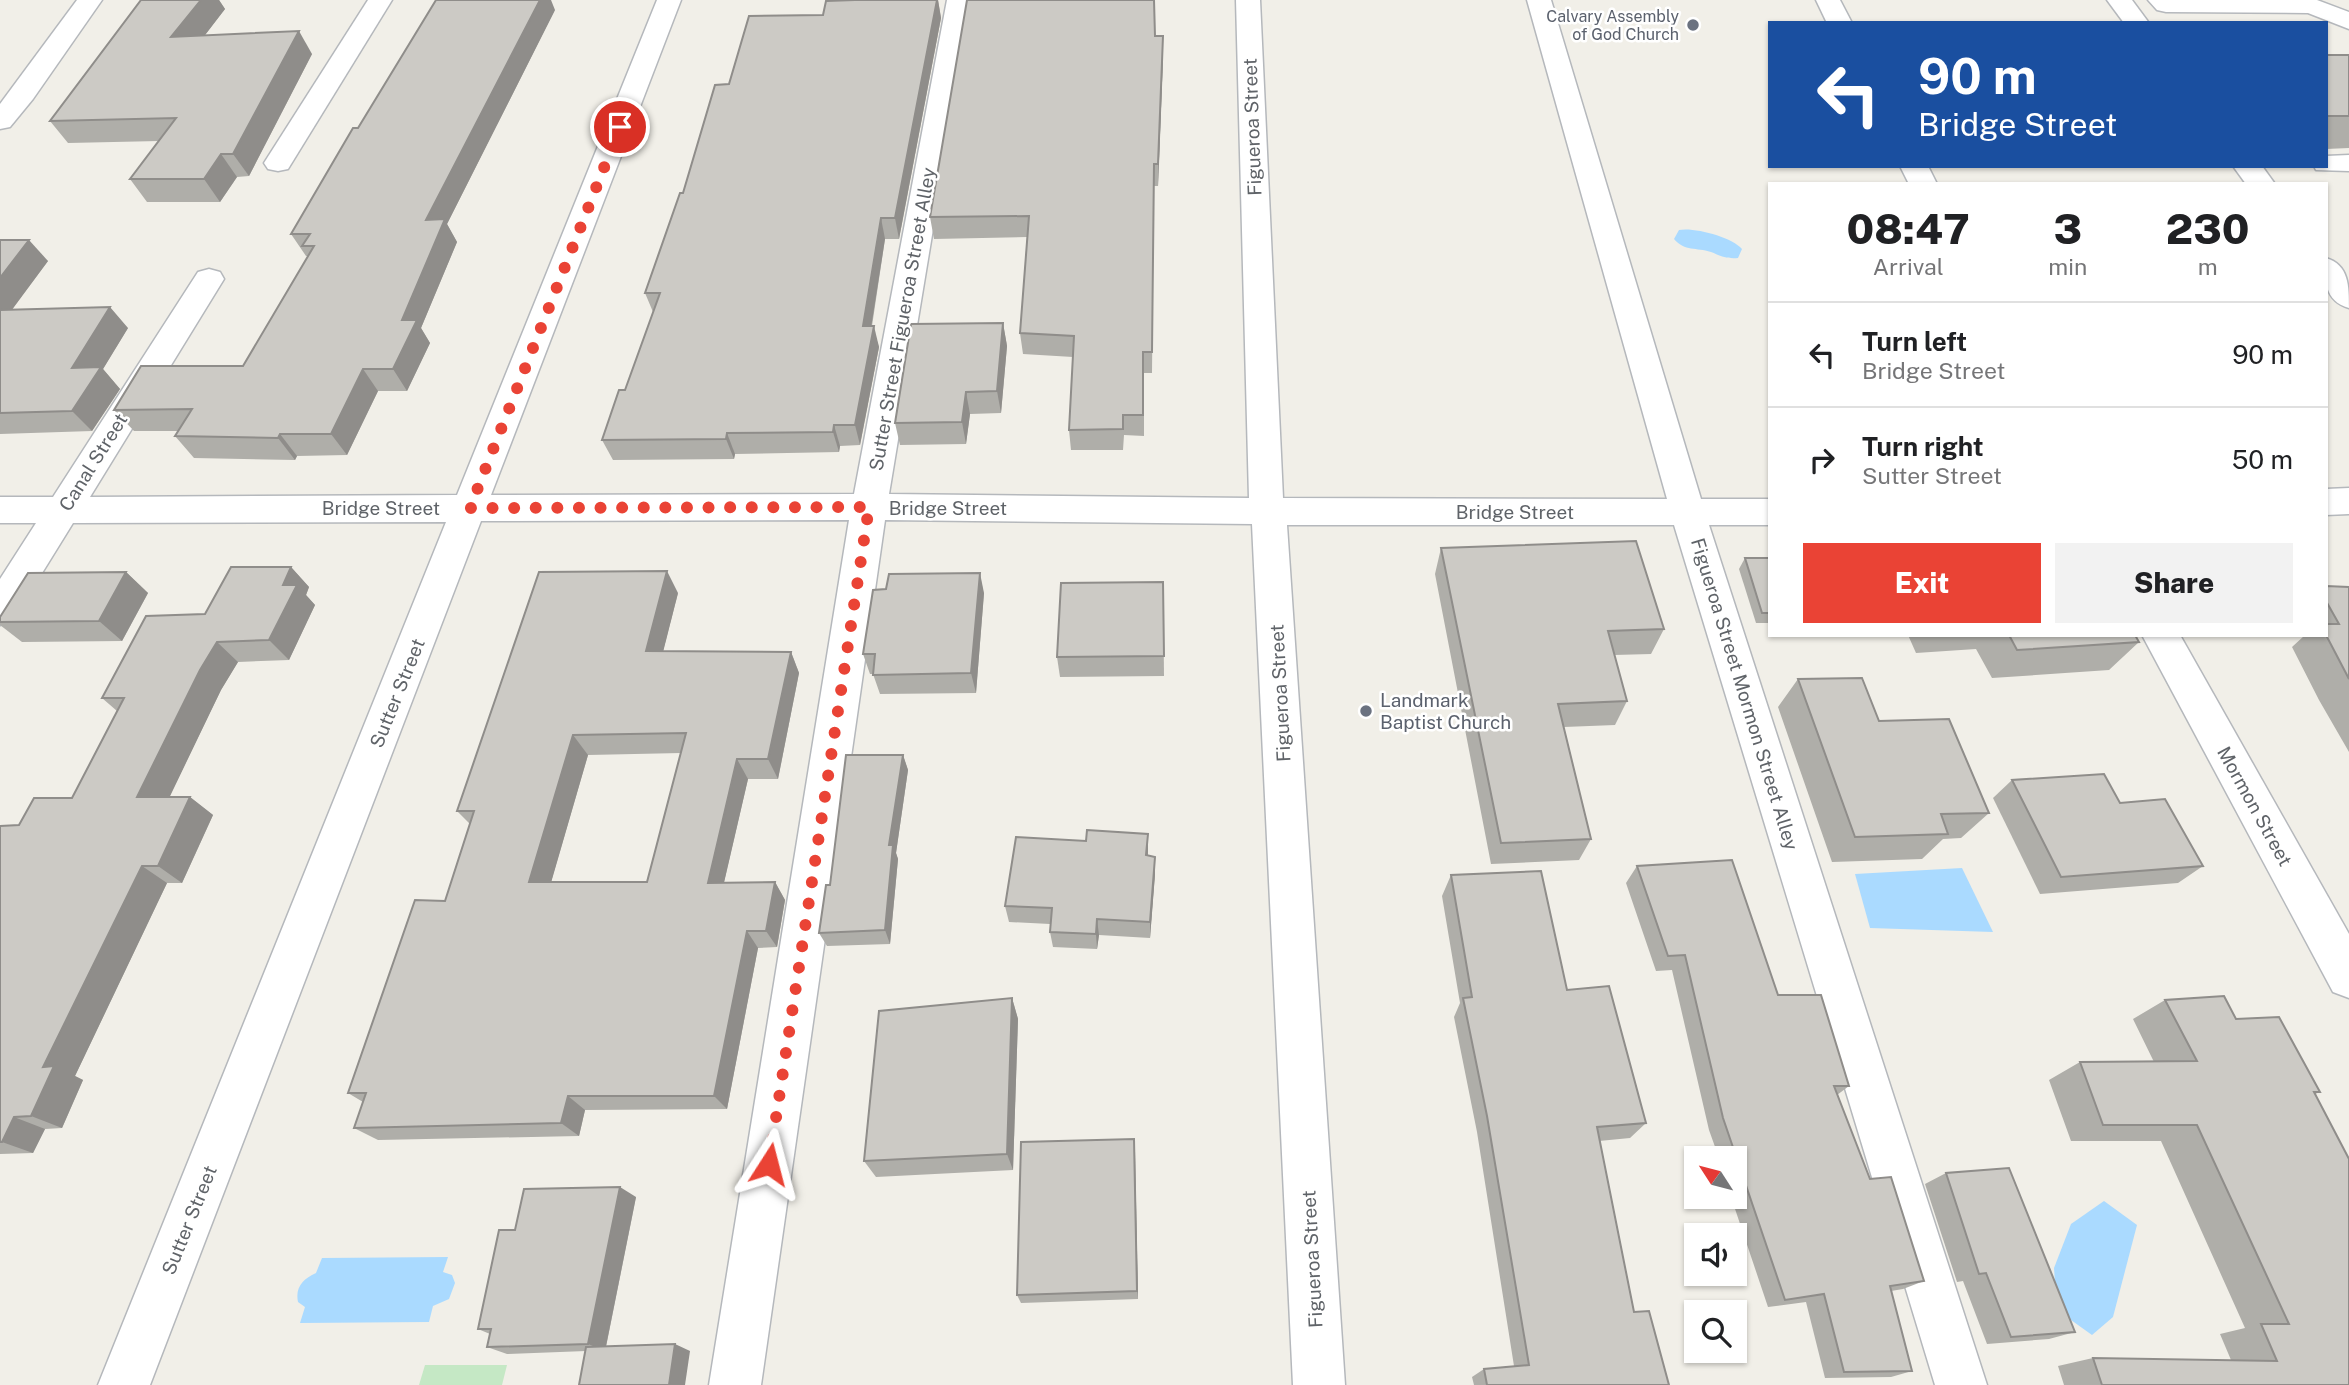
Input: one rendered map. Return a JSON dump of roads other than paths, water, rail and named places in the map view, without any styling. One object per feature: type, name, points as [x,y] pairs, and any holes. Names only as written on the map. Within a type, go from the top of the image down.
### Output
[{"type":"street","points":[[0,121],[24,93],[90,0]]},
{"type":"street","points":[[278,163],[380,0]]},
{"type":"street","name":"Sutter Street","points":[[124,1385],[670,0]]},
{"type":"street","name":"Sutter Street Figueroa Street Alley","points":[[735,1385],[869,507],[959,0]]},
{"type":"street","name":"Figueroa Street","points":[[1248,0],[1263,476],[1269,510],[1319,1385]]},
{"type":"street","name":"Figueroa Street Mormon Street Alley","points":[[1539,0],[1688,513],[1961,1385]]},
{"type":"street","points":[[1828,0],[1839,21]]},
{"type":"street","points":[[2119,0],[2135,21]]},
{"type":"street","points":[[2169,9],[2311,6],[2349,21]]},
{"type":"street","points":[[2328,164],[2349,163]]},
{"type":"street","points":[[2249,168],[2259,182]]},
{"type":"street","points":[[2328,271],[2349,298]]},
{"type":"street","name":"Canal Street","points":[[0,610],[208,279]]},
{"type":"street","points":[[2328,502],[2349,501]]},
{"type":"street","name":"Bridge Street","points":[[0,510],[869,507],[1768,512]]},
{"type":"street","name":"Mormon Street","points":[[2162,637],[2349,977]]},
{"type":"water","points":[[1679,230],[1712,234],[1742,249],[1738,258],[1734,258],[1687,248],[1674,239]]},
{"type":"water","points":[[1962,868],[1993,932],[1870,928],[1855,874]]},
{"type":"water","points":[[2104,1201],[2137,1225],[2113,1317],[2092,1335],[2057,1310],[2054,1268],[2071,1224]]},
{"type":"water","points":[[448,1257],[443,1272],[452,1275],[455,1283],[449,1299],[433,1306],[429,1322],[300,1323],[305,1307],[298,1302],[299,1288],[307,1278],[316,1273],[322,1258]]},
{"type":"place","name":"Calvary Assembly of God Church","points":[[1693,25]]},
{"type":"place","name":"Landmark Baptist Church","points":[[1366,711]]}]
